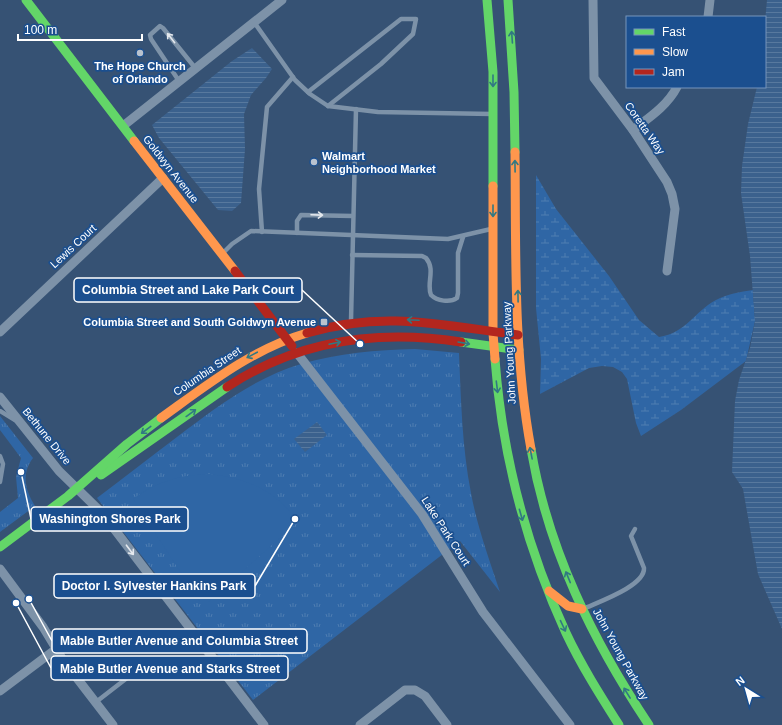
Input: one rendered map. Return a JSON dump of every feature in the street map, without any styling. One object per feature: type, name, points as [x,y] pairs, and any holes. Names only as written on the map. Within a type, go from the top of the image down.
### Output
[{"type":"main road","name":"John Young Parkway","points":[[487,0],[493,72],[493,333],[502,430],[513,484],[529,542],[547,590],[578,658],[619,725]]},
{"type":"main road","name":"John Young Parkway","points":[[508,0],[514,72],[518,335],[522,397],[534,468],[554,538],[582,609],[612,668],[649,725]]},
{"type":"main road","name":"Goldwyn Avenue","points":[[28,1],[297,353]]},
{"type":"main road","name":"Columbia Street","points":[[0,547],[77,489],[126,444],[215,377],[249,356],[287,339],[307,332],[352,323],[381,320],[426,321],[493,333],[518,335]]},
{"type":"main road","name":"Columbia Street","points":[[77,489],[132,457],[230,385],[263,367],[297,353],[344,341],[389,336],[430,338],[494,348],[519,350]]},
{"type":"main road","points":[[547,590],[563,604],[576,609],[582,609]]},
{"type":"street","points":[[123,126],[282,0]]},
{"type":"street","name":"Coretta Way","points":[[594,0],[594,78],[633,130],[672,194],[675,209],[667,271]]},
{"type":"street","points":[[708,16],[710,0]]},
{"type":"street","points":[[633,130],[660,110],[671,98],[676,88]]},
{"type":"street","name":"Lewis Court","points":[[0,332],[163,178]]},
{"type":"street","name":"Lake Park Court","points":[[297,353],[422,514],[483,612],[570,725]]},
{"type":"street","name":"Bethune Drive","points":[[0,397],[59,471],[102,513],[264,725]]},
{"type":"street","points":[[0,570],[43,627],[56,649],[113,725]]},
{"type":"street","points":[[0,691],[56,649]]},
{"type":"street","points":[[360,725],[405,690],[415,690],[424,696],[448,725]]},
{"type":"lane","points":[[308,92],[401,19],[416,19],[414,34],[381,64],[328,106]]},
{"type":"lane","points":[[254,22],[293,77],[308,92],[328,106],[378,112],[493,114]]},
{"type":"lane","points":[[179,81],[150,39],[150,35],[160,26],[196,69]]},
{"type":"lane","points":[[262,232],[259,188],[267,107],[293,77]]},
{"type":"lane","points":[[352,323],[352,235],[356,109]]},
{"type":"lane","points":[[297,233],[297,220],[301,215],[353,216]]},
{"type":"lane","points":[[222,254],[232,244],[251,231],[448,239],[463,237],[493,228]]},
{"type":"lane","points":[[352,255],[422,256],[426,258],[432,270],[431,296],[442,300],[454,300],[457,298],[458,293],[458,254],[463,237]]},
{"type":"lane","points":[[0,411],[22,424]]},
{"type":"lane","points":[[0,456],[3,464],[0,482]]},
{"type":"lane","points":[[582,609],[612,596],[635,583],[644,574],[644,568],[631,536],[635,529]]},
{"type":"lane","points":[[96,702],[127,678]]},
{"type":"green space","points":[[536,175],[556,209],[609,276],[639,320],[659,337],[668,335],[683,327],[708,305],[720,298],[738,292],[753,290],[755,321],[746,361],[681,410],[641,436],[636,423],[627,379],[622,372],[613,367],[602,366],[589,368],[540,394],[541,359],[536,308]]},
{"type":"green space","points":[[415,349],[459,353],[462,423],[468,476],[480,530],[500,592],[460,541],[253,700],[97,498],[191,426],[236,395],[267,377],[301,364],[329,357],[372,351]]},
{"type":"green space","points":[[0,416],[33,458],[27,470],[26,482],[29,494],[35,506],[0,532],[0,512],[18,498],[16,477],[21,458],[0,430]]},
{"type":"green space","points":[[210,474],[237,479],[260,488],[280,502],[298,522],[208,602],[200,602],[133,499],[160,483],[189,476]]},
{"type":"shaded area","points":[[767,0],[782,0],[782,629],[758,574],[743,489],[732,472],[735,401],[739,380],[750,348],[755,321],[750,256],[741,193],[742,166],[748,124],[757,88],[766,88],[766,16]]},
{"type":"shaded area","points":[[252,48],[272,69],[251,95],[244,114],[245,149],[241,203],[232,211],[218,210],[159,138],[152,125],[232,61]]},
{"type":"shaded area","points":[[317,422],[327,435],[305,452],[294,439]]},
{"type":"traffic: fast","points":[[26,0],[134,141]]},
{"type":"traffic: fast","points":[[487,0],[493,72],[493,186]]},
{"type":"traffic: fast","points":[[508,0],[514,92],[515,152]]},
{"type":"traffic: fast","points":[[461,342],[519,350]]},
{"type":"traffic: fast","points":[[495,359],[503,430],[510,465],[518,499],[539,567],[572,645],[591,680],[619,725]]},
{"type":"traffic: fast","points":[[101,475],[227,387]]},
{"type":"traffic: fast","points":[[0,547],[68,496],[127,444],[161,418]]},
{"type":"traffic: fast","points":[[531,449],[549,523],[561,559],[575,593],[609,661],[649,725]]},
{"type":"traffic: slow","points":[[134,141],[235,271]]},
{"type":"traffic: slow","points":[[515,152],[518,338],[525,412],[531,449]]},
{"type":"traffic: slow","points":[[493,186],[493,333],[495,359]]},
{"type":"traffic: slow","points":[[161,418],[213,381],[249,358],[267,348],[307,333]]},
{"type":"traffic: slow","points":[[549,591],[568,606],[582,609]]},
{"type":"traffic: jam","points":[[235,271],[292,346]]},
{"type":"traffic: jam","points":[[307,333],[335,326],[362,322],[387,321],[438,324],[518,335]]},
{"type":"traffic: jam","points":[[227,387],[254,371],[282,358],[339,342],[369,338],[399,337],[430,338],[461,342]]},
{"type":"place","name":"The Hope Church of Orlando","points":[[140,53]]},
{"type":"place","name":"Walmart Neighborhood Market","points":[[314,162]]},
{"type":"place","name":"Columbia Street and South Goldwyn Avenue","points":[[324,322]]},
{"type":"place","name":"Columbia Street and Lake Park Court","points":[[360,344]]},
{"type":"place","name":"Washington Shores Park","points":[[21,472]]},
{"type":"place","name":"Doctor I. Sylvester Hankins Park","points":[[295,519]]},
{"type":"place","name":"Mable Butler Avenue and Columbia Street","points":[[29,599]]},
{"type":"place","name":"Mable Butler Avenue and Starks Street","points":[[16,603]]}]
